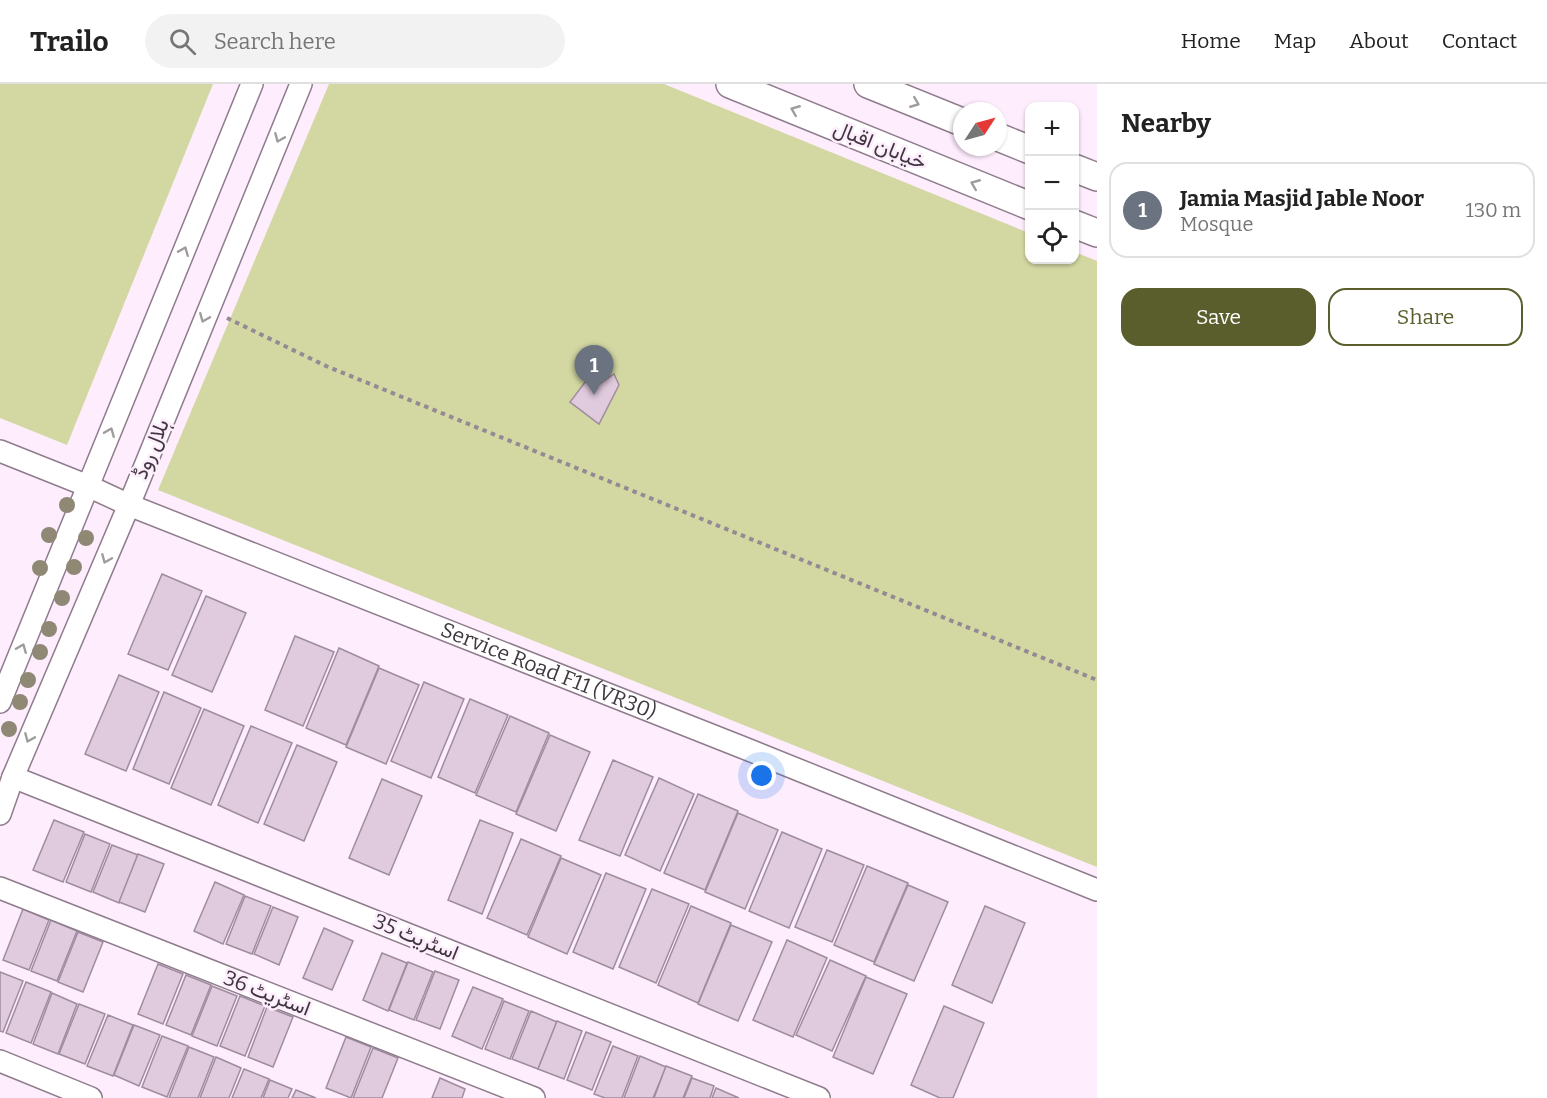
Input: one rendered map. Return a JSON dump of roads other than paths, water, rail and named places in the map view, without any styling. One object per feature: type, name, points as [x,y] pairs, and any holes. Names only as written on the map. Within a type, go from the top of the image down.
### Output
[{"type":"main road","name":"خیابان اقبال","points":[[730,84],[1025,204]]},
{"type":"main road","points":[[868,84],[953,118]]},
{"type":"main road","points":[[1007,141],[1025,148]]},
{"type":"main road","points":[[1079,170],[1097,177]]},
{"type":"main road","points":[[1079,226],[1097,233]]},
{"type":"street","name":"ہلال روڈ","points":[[0,702],[252,84]]},
{"type":"street","name":"ہلال روڈ","points":[[0,814],[13,777],[129,505],[302,84]]},
{"type":"street","name":"Service Road F11 (VR30)","points":[[0,451],[129,505],[1097,890]]},
{"type":"street","name":"اسٹریٹ 35","points":[[13,777],[819,1098]]},
{"type":"street","name":"اسٹریٹ 36","points":[[0,888],[534,1098]]},
{"type":"street","points":[[0,1061],[91,1098]]},
{"type":"place","name":"Jamia Masjid Jable Noor","points":[[594,395]]}]
